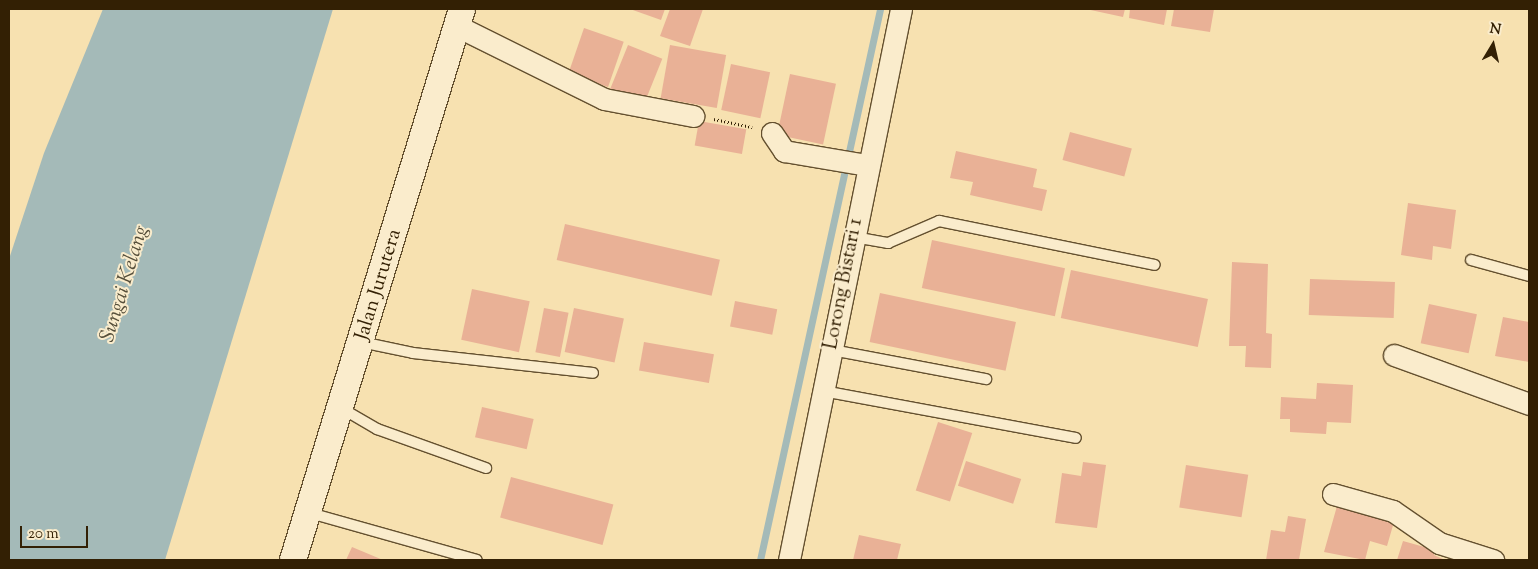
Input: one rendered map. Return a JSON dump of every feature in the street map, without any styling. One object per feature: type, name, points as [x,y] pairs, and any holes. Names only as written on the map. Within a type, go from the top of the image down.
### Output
[{"type":"street","name":"Lorong Bistari 1","points":[[789,560],[854,238],[861,165],[901,9]]},
{"type":"street","points":[[459,17],[604,99],[693,116]]},
{"type":"street","name":"Jalan Jurutera","points":[[293,560],[310,513],[459,17]]},
{"type":"street","points":[[772,133],[784,152],[861,165]]},
{"type":"street","points":[[1394,354],[1529,404]]},
{"type":"street","points":[[1333,494],[1394,511],[1439,543],[1493,560]]},
{"type":"lane","points":[[854,238],[888,242],[939,221],[1155,265]]},
{"type":"lane","points":[[1471,260],[1529,276]]},
{"type":"lane","points":[[361,342],[422,354],[593,373]]},
{"type":"lane","points":[[832,350],[986,380]]},
{"type":"lane","points":[[823,391],[1076,438]]},
{"type":"lane","points":[[341,408],[377,429],[486,468]]},
{"type":"lane","points":[[310,513],[478,560]]},
{"type":"path","points":[[693,116],[772,133]]},
{"type":"water","name":"Sungai Kelang","points":[[103,9],[333,9],[165,560],[9,560],[9,259],[44,153]]},
{"type":"building","points":[[630,9],[665,9],[661,20]]},
{"type":"building","points":[[670,9],[703,9],[690,46],[660,36]]},
{"type":"building","points":[[1086,9],[1125,9],[1123,17]]},
{"type":"building","points":[[1130,9],[1167,9],[1164,25],[1129,18]]},
{"type":"building","points":[[1174,9],[1214,9],[1210,32],[1171,26]]},
{"type":"building","points":[[584,28],[624,42],[608,87],[568,73]]},
{"type":"building","points":[[628,45],[662,59],[644,105],[609,91]]},
{"type":"building","points":[[670,45],[726,55],[717,108],[661,98]]},
{"type":"building","points":[[731,64],[770,72],[760,118],[721,110]]},
{"type":"building","points":[[790,74],[836,84],[823,144],[777,135]]},
{"type":"building","points":[[699,121],[746,129],[742,154],[695,146]]},
{"type":"building","points":[[1070,132],[1132,149],[1124,177],[1062,160]]},
{"type":"building","points":[[956,151],[1037,169],[1033,187],[1047,190],[1042,211],[970,195],[973,182],[950,178]]},
{"type":"building","points":[[1408,203],[1456,210],[1451,249],[1433,246],[1432,260],[1401,255]]},
{"type":"building","points":[[565,224],[720,260],[712,296],[557,260]]},
{"type":"building","points":[[932,240],[1065,268],[1055,316],[922,288]]},
{"type":"building","points":[[1232,262],[1268,264],[1266,333],[1272,334],[1271,368],[1245,367],[1246,346],[1229,346]]},
{"type":"building","points":[[1071,270],[1208,299],[1198,347],[1061,318]]},
{"type":"building","points":[[1310,279],[1395,282],[1394,318],[1309,315]]},
{"type":"building","points":[[472,289],[530,301],[519,352],[461,340]]},
{"type":"building","points":[[880,293],[1016,322],[1006,371],[870,342]]},
{"type":"building","points":[[735,301],[777,309],[772,335],[730,327]]},
{"type":"building","points":[[1429,304],[1477,314],[1469,353],[1421,343]]},
{"type":"building","points":[[544,308],[569,313],[560,357],[535,352]]},
{"type":"building","points":[[574,308],[624,319],[615,363],[565,352]]},
{"type":"building","points":[[1503,317],[1529,322],[1529,362],[1495,356]]},
{"type":"building","points":[[644,342],[714,354],[709,383],[639,371]]},
{"type":"building","points":[[1317,383],[1353,385],[1351,423],[1327,422],[1326,434],[1290,432],[1290,419],[1280,419],[1281,397],[1316,399]]},
{"type":"building","points":[[482,407],[534,419],[527,449],[475,437]]},
{"type":"building","points":[[938,422],[972,433],[950,502],[916,490]]},
{"type":"building","points":[[966,461],[1021,479],[1013,504],[958,486]]},
{"type":"building","points":[[1083,462],[1106,465],[1097,528],[1055,523],[1062,473],[1081,476]]},
{"type":"building","points":[[1186,465],[1248,475],[1241,517],[1179,507]]},
{"type":"building","points":[[511,477],[613,504],[603,545],[500,518]]},
{"type":"building","points":[[1339,499],[1396,515],[1387,546],[1370,541],[1365,560],[1324,552]]},
{"type":"building","points":[[1288,516],[1306,519],[1299,560],[1266,560],[1271,530],[1285,532]]},
{"type":"building","points":[[859,535],[901,544],[897,560],[853,560]]},
{"type":"building","points":[[1403,541],[1435,550],[1434,555],[1445,560],[1397,560]]},
{"type":"building","points":[[352,547],[383,560],[346,560]]},
{"type":"waterway","points":[[760,560],[880,9]]}]
